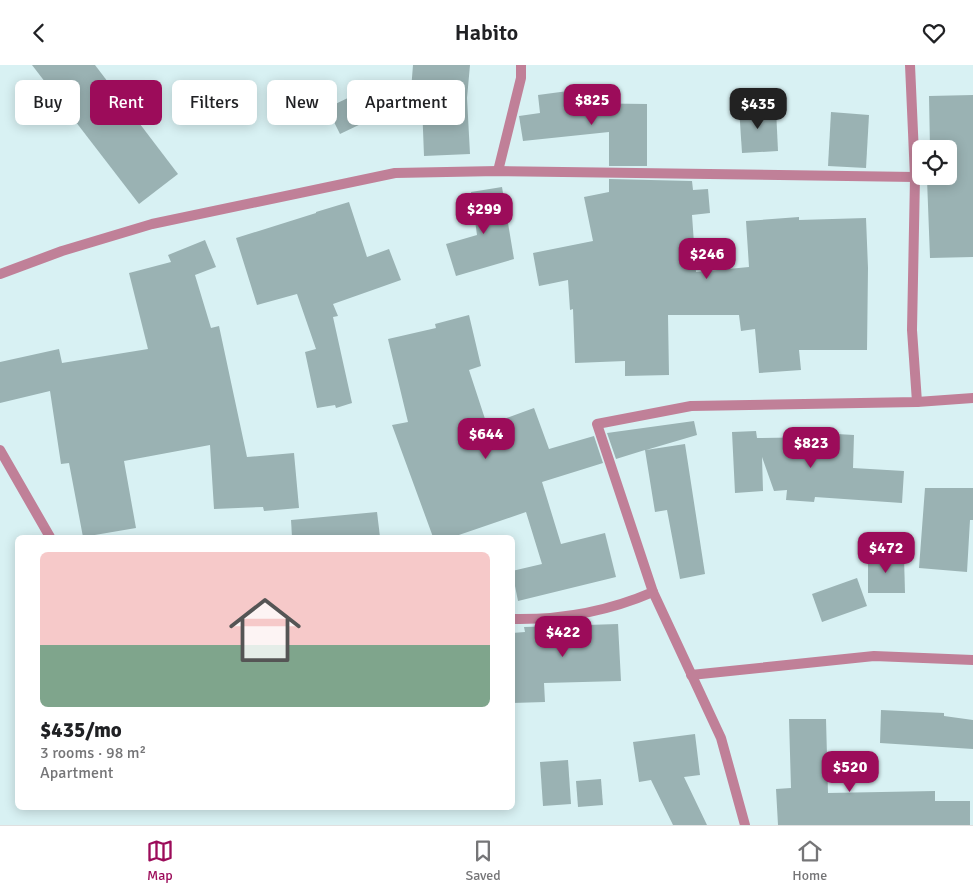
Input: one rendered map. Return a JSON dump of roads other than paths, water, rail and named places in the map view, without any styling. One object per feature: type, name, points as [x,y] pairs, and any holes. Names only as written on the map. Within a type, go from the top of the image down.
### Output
[{"type":"street","points":[[498,171],[521,78],[521,65]]},
{"type":"street","points":[[910,65],[913,140]]},
{"type":"street","points":[[0,274],[62,251],[152,224],[395,173],[498,171],[912,177]]},
{"type":"street","points":[[914,185],[912,331],[917,402]]},
{"type":"street","points":[[745,825],[721,738],[653,592],[597,424],[691,406],[917,402],[973,398]]},
{"type":"street","points":[[0,450],[49,535]]},
{"type":"street","points":[[515,619],[541,619],[577,614],[629,602],[653,592]]},
{"type":"street","points":[[692,675],[874,656],[973,660]]}]
